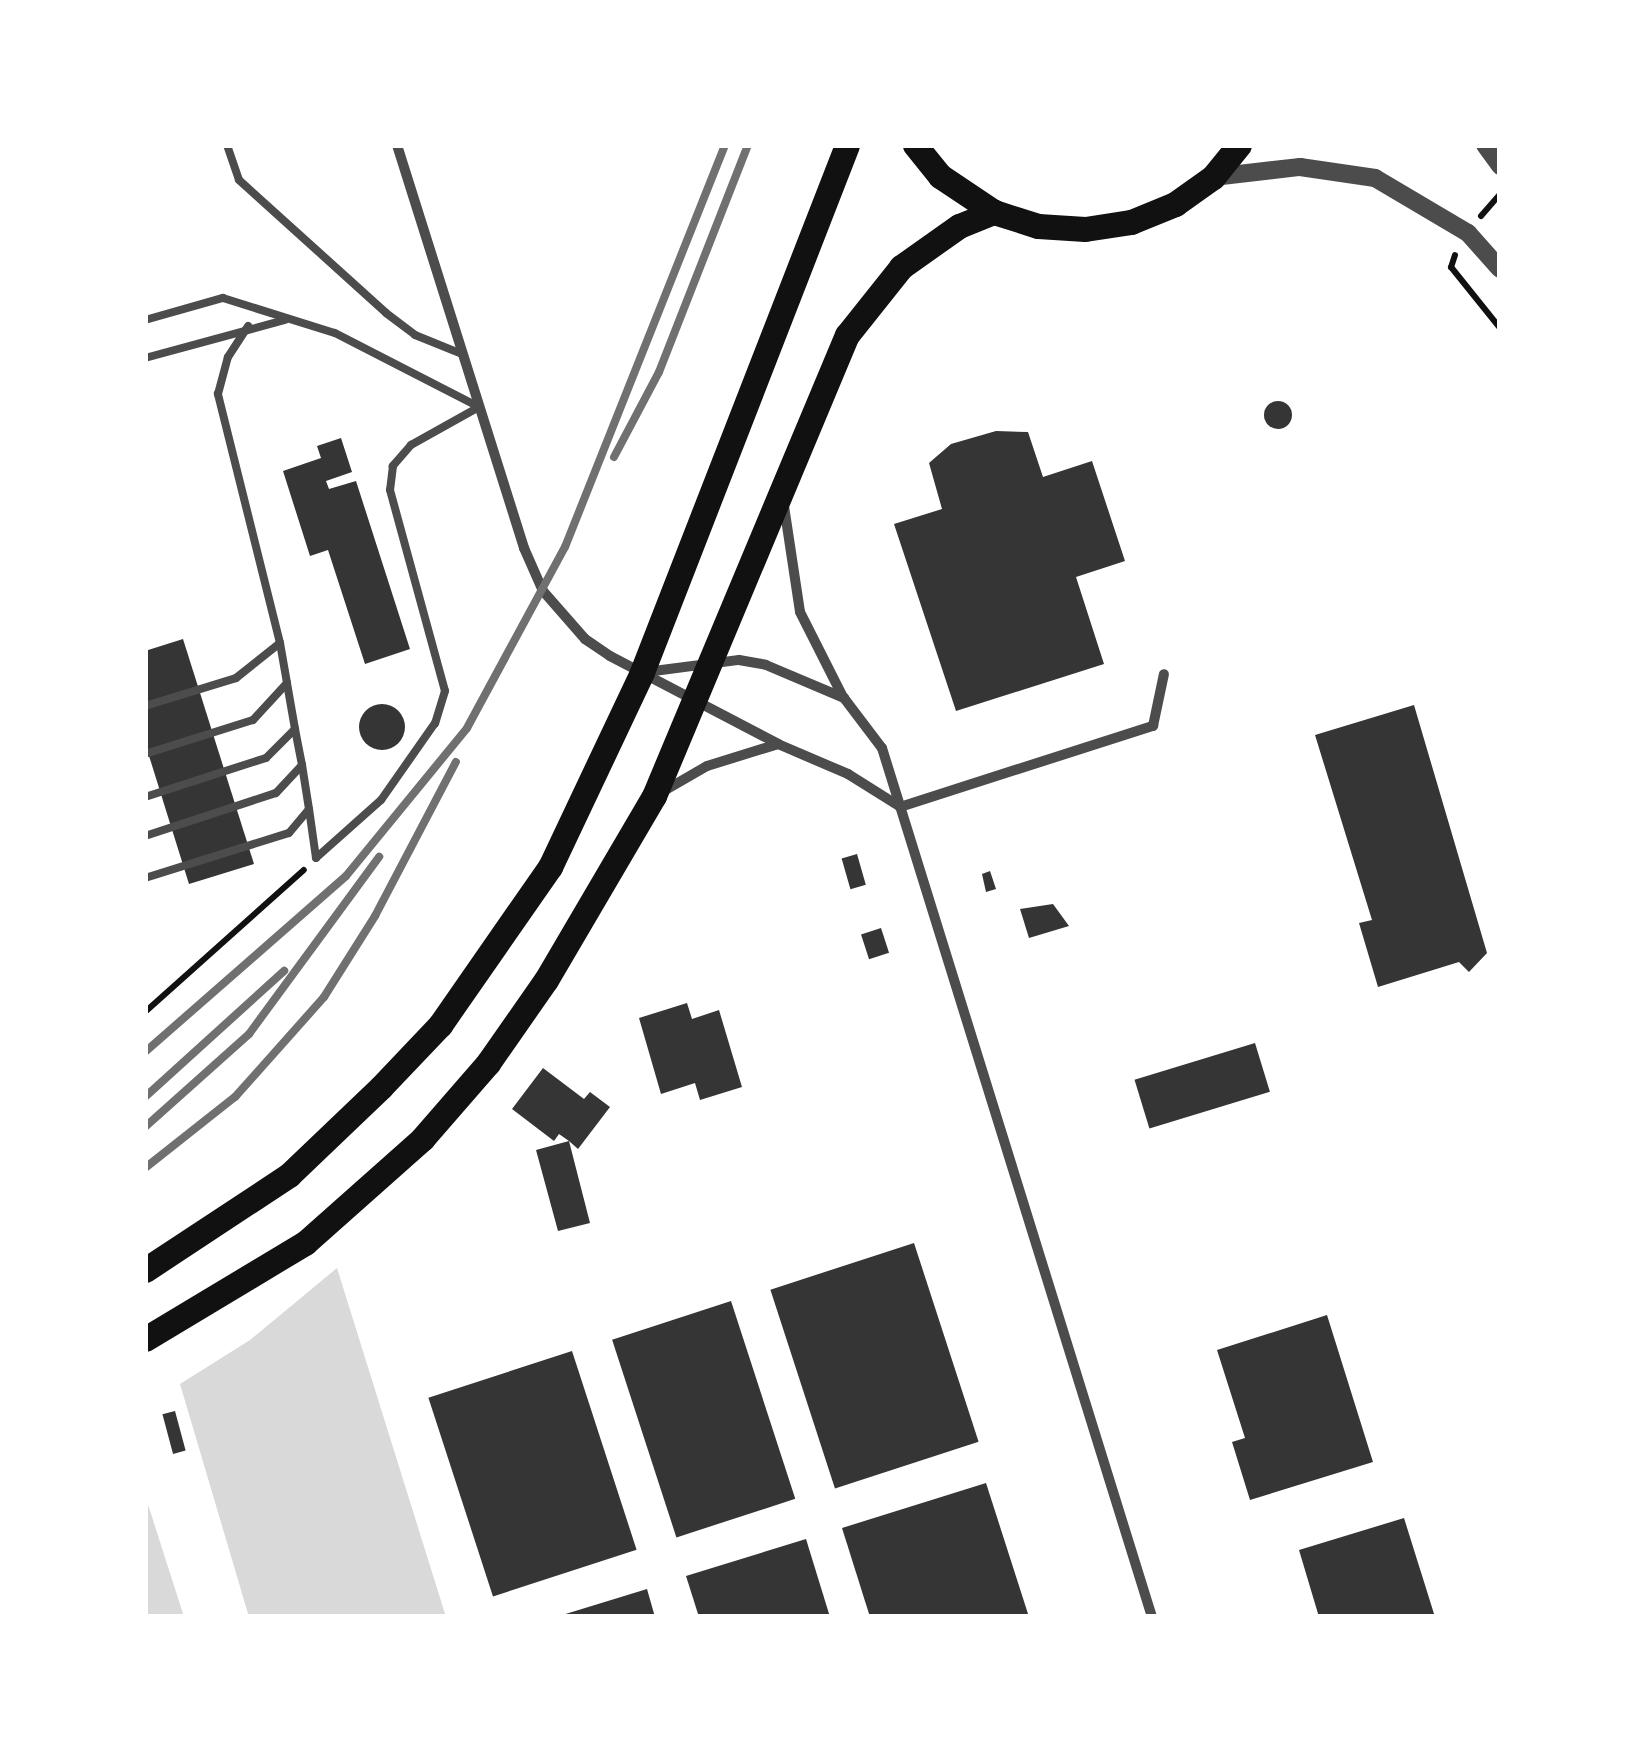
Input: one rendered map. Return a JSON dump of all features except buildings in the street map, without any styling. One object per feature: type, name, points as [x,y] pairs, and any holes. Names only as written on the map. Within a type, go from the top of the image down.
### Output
[{"type":"main road","points":[[145,1270],[289,1175],[440,1025],[550,868],[642,672],[847,145]]},
{"type":"main road","points":[[915,145],[940,176],[994,212],[1070,228],[1131,222],[1175,204],[1213,177],[1239,145]]},
{"type":"main road","points":[[145,1339],[305,1244],[422,1139],[488,1063],[546,980],[654,796],[829,368],[880,290],[926,248],[994,212]]},
{"type":"street","points":[[396,145],[479,407],[543,591],[584,639],[778,744],[848,774],[900,807]]},
{"type":"street","points":[[1484,145],[1500,166]]},
{"type":"street","points":[[1213,177],[1300,167],[1376,178],[1468,233],[1500,269]]},
{"type":"street","points":[[782,484],[800,612],[844,698],[882,748],[1152,1617]]},
{"type":"street","points":[[642,672],[712,662],[766,665],[844,698]]},
{"type":"street","points":[[900,807],[1152,726],[1164,674]]},
{"type":"street","points":[[654,796],[708,766],[778,744]]},
{"type":"lane","points":[[227,145],[238,180],[386,312],[415,335],[462,354]]},
{"type":"lane","points":[[145,320],[223,298],[335,332],[479,407]]},
{"type":"lane","points":[[145,358],[248,326],[290,319]]},
{"type":"lane","points":[[248,326],[228,357],[218,394],[280,643],[316,858]]},
{"type":"lane","points":[[316,858],[380,800],[435,724],[445,691],[390,490],[393,466],[412,445],[479,407]]},
{"type":"lane","points":[[145,706],[236,678],[280,643]]},
{"type":"lane","points":[[145,754],[253,720],[287,683]]},
{"type":"lane","points":[[145,797],[266,758],[295,729]]},
{"type":"lane","points":[[145,836],[276,794],[302,765]]},
{"type":"lane","points":[[145,878],[288,833],[309,809]]},
{"type":"path","points":[[145,1012],[316,858]]},
{"type":"shaded area","points":[[337,1268],[446,1617],[249,1617],[180,1384],[250,1340]]},
{"type":"shaded area","points":[[145,1495],[177,1595],[184,1617],[145,1617]]},
{"type":"railway","points":[[145,1052],[346,876],[467,728],[565,547],[725,145]]},
{"type":"railway","points":[[614,457],[659,372],[748,145]]},
{"type":"railway","points":[[145,1168],[235,1097],[324,997],[375,916],[456,762]]},
{"type":"railway","points":[[145,1127],[249,1034],[379,857]]},
{"type":"railway","points":[[145,1097],[284,971]]}]
